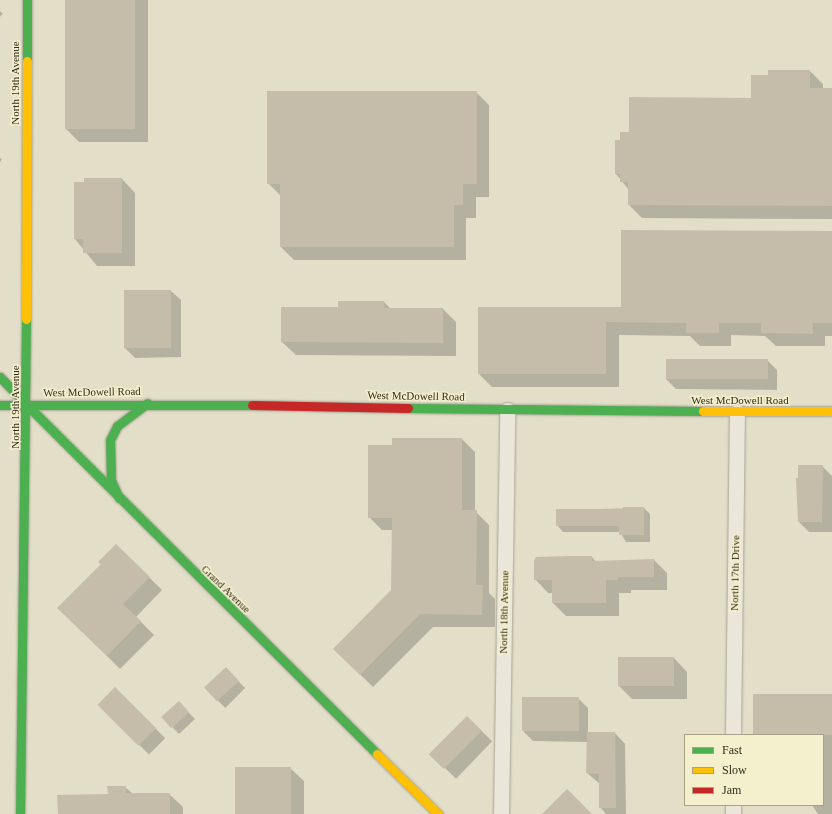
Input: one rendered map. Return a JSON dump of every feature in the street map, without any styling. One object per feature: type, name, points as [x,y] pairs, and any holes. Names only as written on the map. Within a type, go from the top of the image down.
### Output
[{"type":"main road","name":"North 19th Avenue","points":[[20,814],[26,405],[27,0]]},
{"type":"main road","name":"Grand Avenue","points":[[0,377],[119,498],[438,814]]},
{"type":"main road","name":"West McDowell Road","points":[[0,405],[147,403],[507,410],[832,412]]},
{"type":"main road","points":[[119,498],[111,480],[109,463],[110,440],[117,426],[147,403]]},
{"type":"street","name":"North 18th Avenue","points":[[501,814],[507,410]]},
{"type":"street","name":"North 17th Drive","points":[[734,734],[737,412]]},
{"type":"building","points":[[65,0],[135,0],[135,129],[65,129]]},
{"type":"building","points":[[768,70],[810,70],[810,88],[832,88],[832,206],[628,205],[628,182],[620,182],[620,174],[615,174],[615,140],[620,140],[620,132],[629,132],[629,97],[751,98],[751,75],[768,75]]},
{"type":"building","points":[[267,91],[477,91],[477,184],[463,184],[463,205],[454,205],[454,247],[280,247],[280,184],[267,184]]},
{"type":"building","points":[[84,178],[122,178],[122,253],[83,253],[83,239],[74,239],[74,182],[84,182]]},
{"type":"building","points":[[621,230],[832,231],[832,323],[813,323],[813,334],[761,333],[761,323],[719,323],[719,333],[686,333],[686,323],[606,322],[606,374],[478,374],[478,307],[621,307]]},
{"type":"building","points":[[124,290],[171,290],[171,348],[124,348]]},
{"type":"building","points":[[338,301],[384,301],[384,308],[443,308],[443,343],[281,342],[281,307],[338,307]]},
{"type":"building","points":[[666,359],[768,359],[768,379],[666,379]]},
{"type":"building","points":[[392,438],[462,438],[462,510],[477,510],[476,585],[483,585],[482,615],[420,614],[360,675],[333,649],[391,590],[392,518],[368,518],[368,445],[392,445]]},
{"type":"building","points":[[798,465],[823,465],[822,522],[798,522],[796,478],[798,478]]},
{"type":"building","points":[[623,507],[644,507],[644,535],[619,535],[619,526],[556,526],[556,509],[623,509]]},
{"type":"building","points":[[116,544],[150,577],[123,604],[141,621],[107,656],[57,608],[101,564],[98,562]]},
{"type":"building","points":[[592,556],[592,561],[654,559],[654,577],[618,577],[618,580],[606,580],[606,603],[552,603],[552,580],[534,580],[534,561],[536,557]]},
{"type":"building","points":[[618,657],[674,657],[674,686],[618,686]]},
{"type":"building","points":[[226,667],[239,681],[217,701],[204,687]]},
{"type":"building","points":[[115,687],[156,728],[138,746],[97,705]]},
{"type":"building","points":[[753,694],[832,694],[832,735],[753,734]]},
{"type":"building","points":[[522,697],[579,697],[579,731],[522,731]]},
{"type":"building","points":[[179,701],[189,712],[171,728],[161,717]]},
{"type":"building","points":[[467,716],[482,731],[444,769],[429,754]]},
{"type":"building","points":[[587,732],[615,732],[616,808],[599,808],[599,774],[586,773]]},
{"type":"building","points":[[235,767],[291,767],[291,814],[235,814]]},
{"type":"building","points":[[107,786],[126,786],[126,793],[170,793],[170,814],[58,814],[57,795],[108,794]]},
{"type":"building","points":[[567,789],[592,814],[542,814]]},
{"type":"traffic: fast","points":[[27,0],[27,61]]},
{"type":"traffic: fast","points":[[20,814],[26,319]]},
{"type":"traffic: fast","points":[[0,377],[27,405]]},
{"type":"traffic: fast","points":[[119,498],[111,480],[110,440],[117,426],[147,403]]},
{"type":"traffic: fast","points":[[0,405],[252,405]]},
{"type":"traffic: fast","points":[[27,405],[377,754]]},
{"type":"traffic: fast","points":[[408,408],[703,411]]},
{"type":"traffic: slow","points":[[26,319],[27,61]]},
{"type":"traffic: slow","points":[[703,411],[832,411]]},
{"type":"traffic: slow","points":[[377,754],[438,814]]},
{"type":"traffic: jam","points":[[252,405],[408,408]]}]
